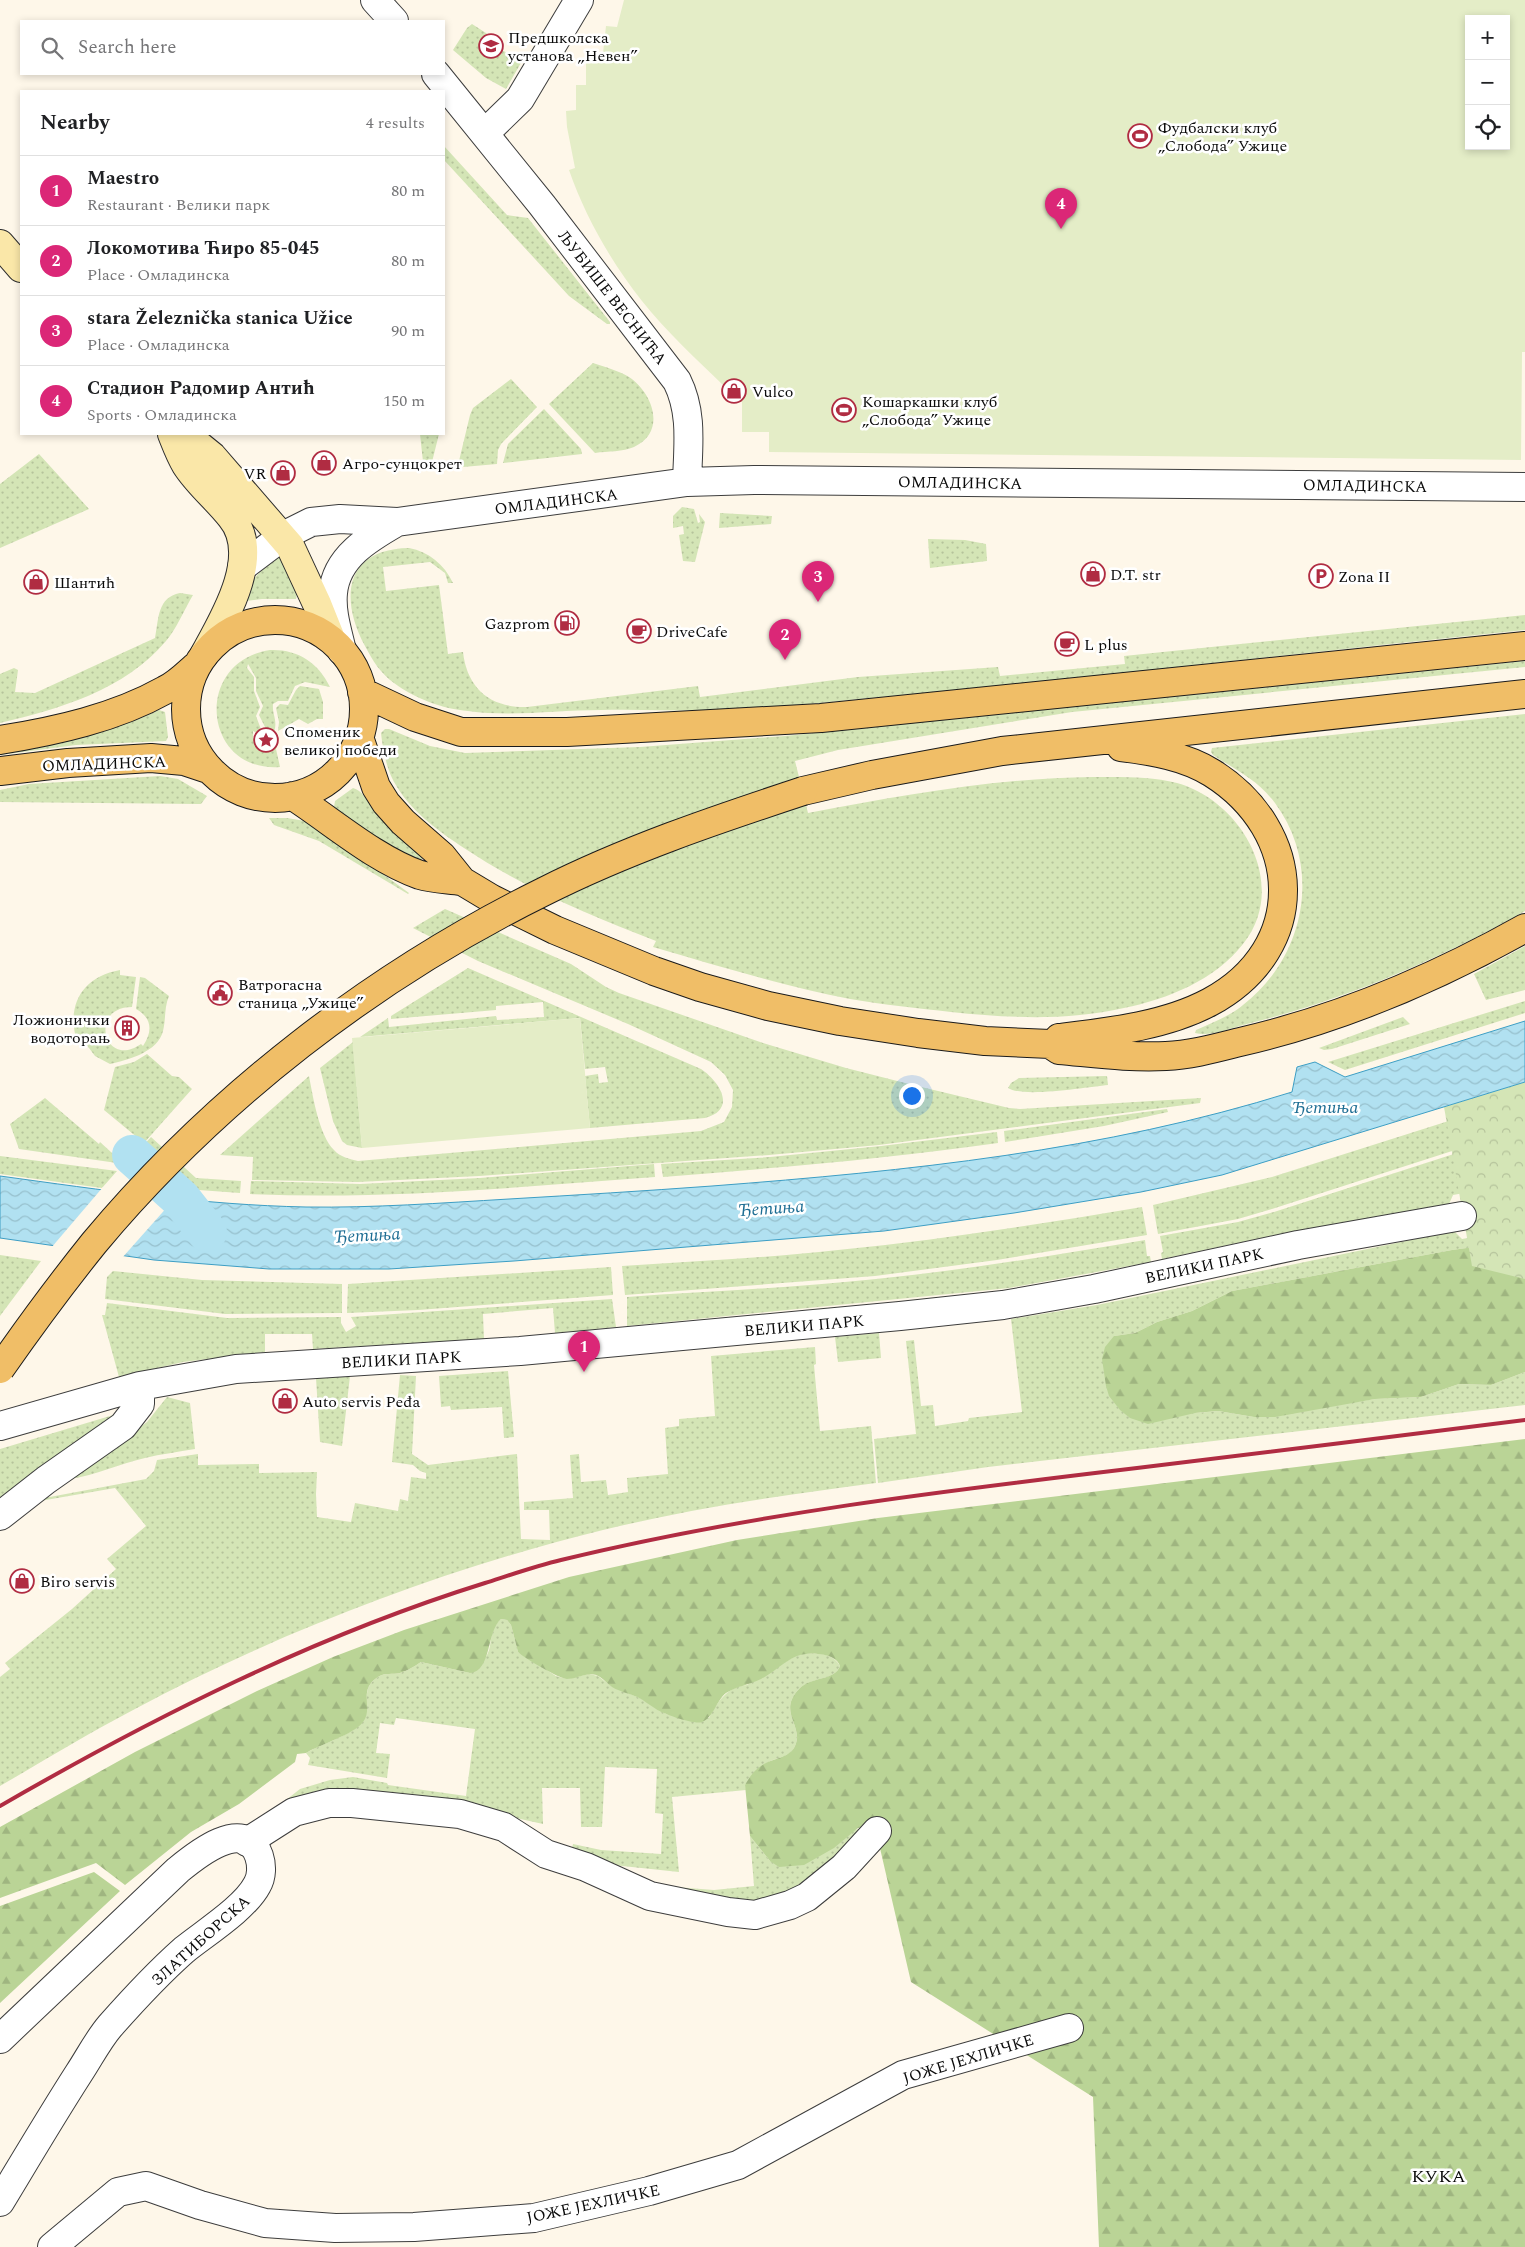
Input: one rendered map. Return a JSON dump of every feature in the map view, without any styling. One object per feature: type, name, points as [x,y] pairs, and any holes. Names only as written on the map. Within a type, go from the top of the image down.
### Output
[{"type":"main road","points":[[0,244],[20,267]]},
{"type":"main road","points":[[172,435],[187,466],[236,524],[243,548],[242,567],[229,606],[200,661],[186,697],[185,712],[192,742],[208,769],[226,783],[247,794],[262,798],[293,796],[308,792],[334,776],[353,752],[363,722],[362,692],[351,663],[336,645],[318,631],[293,621],[266,620],[239,627],[216,641],[200,661]]},
{"type":"main road","points":[[181,435],[196,443],[212,456],[283,536],[295,555],[336,645]]},
{"type":"main road","points":[[362,692],[415,717],[461,732],[576,731],[821,718],[1525,646]]},
{"type":"main road","name":"ОМЛАДИНСКА","points":[[0,740],[64,728],[116,712],[167,690],[200,661]]},
{"type":"main road","points":[[0,1369],[62,1283],[140,1191],[243,1092],[314,1034],[350,1008],[441,948],[544,891],[667,838],[803,791],[932,763],[1002,751],[1525,694]]},
{"type":"main road","points":[[359,737],[376,787],[386,803],[403,822],[442,856],[462,881],[492,899],[555,930],[628,961],[700,987],[768,1006],[840,1021],[946,1036],[1050,1044],[1059,1050],[1166,1056],[1204,1051],[1276,1034],[1370,1001],[1429,977],[1525,928]]},
{"type":"main road","points":[[1050,1044],[1059,1038],[1123,1031],[1210,1002],[1246,975],[1260,959],[1271,943],[1279,926],[1282,908],[1281,868],[1271,840],[1254,810],[1226,782],[1193,763],[1172,755],[1080,742]]},
{"type":"main road","name":"ОМЛАДИНСКА","points":[[0,771],[68,763],[151,758],[184,761],[208,769]]},
{"type":"main road","points":[[293,796],[361,843],[410,870],[432,878],[462,881]]},
{"type":"street","points":[[376,0],[393,20]]},
{"type":"street","points":[[485,133],[520,99],[578,0]]},
{"type":"street","name":"ЉУБИШЕ ВЕСНИЋА","points":[[437,75],[485,133],[677,381],[683,393],[689,417],[687,482]]},
{"type":"street","name":"ОМЛАДИНСКА","points":[[242,567],[283,536],[302,525],[320,520],[340,519],[397,522],[687,482],[754,480],[1525,487]]},
{"type":"street","name":"ОМЛАДИНСКА","points":[[336,645],[333,594],[336,579],[353,552],[364,542],[397,522]]},
{"type":"street","name":"ВЕЛИКИ ПАРК","points":[[0,1426],[140,1386],[236,1369],[520,1351],[1003,1305],[1104,1287],[1298,1245],[1462,1216]]},
{"type":"street","points":[[0,1516],[46,1480],[123,1426],[140,1404],[140,1386]]},
{"type":"street","points":[[0,2039],[190,1860],[220,1841],[239,1839],[247,1842],[294,1812],[329,1803],[352,1803],[460,1814],[504,1827],[546,1854],[586,1867],[650,1896],[728,1912],[755,1915],[783,1908],[807,1897],[827,1883],[844,1867],[876,1831]]},
{"type":"street","name":"ЗЛАТИБОРСКА","points":[[0,2202],[56,2109],[109,2027],[182,1952],[251,1896],[258,1883],[261,1867],[258,1852],[247,1842]]},
{"type":"street","name":"ЈОЖЕ ЈЕХЛИЧКЕ","points":[[52,2247],[118,2192],[146,2186],[200,2205],[264,2223],[335,2228],[414,2227],[534,2218],[649,2192],[738,2165],[904,2076],[1069,2028]]},
{"type":"green space","points":[[624,0],[1525,0],[1525,352],[1522,352],[1521,460],[769,452],[769,432],[742,432],[742,402],[725,401],[724,386],[661,323],[620,271],[609,255],[575,187],[569,170],[575,168],[567,127],[566,111],[576,110],[576,85],[586,85],[586,53],[603,53],[606,26],[617,27]]},
{"type":"green space","points":[[472,24],[503,44],[500,49],[522,61],[506,89],[486,78],[453,50],[467,28]]},
{"type":"green space","points":[[445,147],[507,215],[528,218],[610,324],[607,324],[569,296],[445,161]]},
{"type":"green space","points":[[593,363],[629,377],[645,393],[650,402],[653,412],[651,432],[644,440],[630,449],[595,453],[549,404]]},
{"type":"green space","points":[[511,379],[537,407],[501,444],[498,450],[497,464],[463,467],[459,461],[473,408]]},
{"type":"green space","points":[[544,409],[581,449],[582,454],[503,463],[508,444]]},
{"type":"green space","points":[[420,435],[439,435],[430,470],[424,471]]},
{"type":"green space","points":[[39,454],[89,509],[0,548],[0,484]]},
{"type":"green space","points":[[682,507],[694,509],[698,523],[700,522],[699,514],[705,522],[695,562],[683,561],[679,535],[684,534],[683,526],[673,528],[673,516]]},
{"type":"green space","points":[[720,513],[772,516],[771,524],[719,528]]},
{"type":"green space","points":[[928,539],[965,540],[986,544],[987,561],[930,568]]},
{"type":"green space","points":[[409,548],[423,552],[435,560],[445,570],[453,583],[448,583],[445,573],[430,562],[383,567],[386,591],[439,585],[448,654],[463,652],[469,676],[475,685],[492,700],[502,704],[527,707],[698,686],[700,697],[858,677],[998,667],[1000,676],[1125,664],[1124,656],[1525,615],[1525,630],[759,709],[724,711],[584,710],[485,713],[449,708],[429,702],[410,693],[394,683],[381,671],[365,646],[352,611],[351,594],[353,579],[360,567],[371,557],[388,551]]},
{"type":"green space","points":[[279,555],[297,594],[296,599],[246,601],[246,595],[252,581]]},
{"type":"green space","points":[[180,593],[193,595],[174,630],[150,658],[131,673],[111,685],[68,704],[0,723],[0,674],[14,668],[18,670],[15,692],[35,693],[155,638],[160,610],[163,604],[167,599]]},
{"type":"green space","points":[[270,650],[289,652],[306,659],[325,678],[330,687],[305,682],[295,686],[288,701],[278,701],[273,704],[275,728],[274,732],[267,731],[259,715],[263,706],[256,691],[256,678],[248,664],[247,668],[254,677],[254,691],[260,707],[256,716],[262,732],[261,735],[253,731],[253,738],[272,748],[274,744],[277,745],[276,749],[280,767],[254,764],[235,753],[222,736],[217,715],[219,694],[228,674],[245,659]]},
{"type":"green space","points":[[1525,661],[1525,667],[1072,712],[838,750],[795,761],[808,813],[914,794],[985,784],[1093,777],[1146,778],[1177,783],[1200,793],[1221,807],[1239,826],[1252,848],[1260,872],[1262,896],[1256,921],[1243,944],[1232,957],[1205,978],[1174,993],[1124,1008],[1060,1017],[1016,1017],[973,1014],[850,999],[776,982],[653,947],[656,941],[582,911],[533,888],[510,876],[436,829],[403,796],[394,781],[386,761],[381,733],[385,729],[389,729],[430,746],[465,753],[640,747],[785,736]]},
{"type":"green space","points":[[300,686],[319,689],[323,702],[323,719],[317,719],[308,724],[299,719],[278,731],[279,722],[276,708],[280,704],[288,705]]},
{"type":"green space","points":[[159,710],[165,712],[168,737],[166,741],[76,745],[0,755],[0,752],[101,731]]},
{"type":"green space","points":[[1525,714],[1525,911],[1423,963],[1352,992],[1225,1030],[1206,1034],[1195,1033],[1196,1030],[1227,1016],[1243,1005],[1264,985],[1281,962],[1293,937],[1300,910],[1302,883],[1299,855],[1290,828],[1275,803],[1254,781],[1213,755],[1211,752],[1212,748]]},
{"type":"green space","points":[[160,776],[178,779],[207,796],[201,804],[0,802],[0,790],[29,784]]},
{"type":"green space","points":[[353,788],[362,793],[377,815],[422,855],[422,859],[419,860],[392,848],[334,807],[335,801]]},
{"type":"green space","points":[[269,818],[305,821],[325,832],[409,893],[319,841],[274,825]]},
{"type":"green space","points":[[445,909],[571,964],[606,987],[619,993],[763,1043],[846,1068],[1009,1108],[1020,1109],[1201,1098],[1200,1103],[879,1145],[479,1176],[358,1182],[252,1180],[253,1157],[220,1155],[309,1076],[317,1115],[324,1135],[339,1154],[358,1161],[701,1131],[724,1122],[732,1107],[733,1090],[725,1075],[711,1062],[628,1024],[478,961],[413,928]]},
{"type":"green space","points":[[1525,946],[1525,990],[1486,1000],[1474,974]]},
{"type":"green space","points":[[468,968],[701,1069],[719,1087],[723,1102],[721,1108],[715,1114],[705,1118],[590,1128],[585,1076],[598,1074],[599,1083],[608,1082],[605,1067],[585,1069],[580,1018],[360,1037],[388,1018],[389,1027],[496,1016],[497,1020],[544,1017],[543,1002],[496,1006],[496,1010],[391,1019],[391,1016]]},
{"type":"green space","points":[[120,970],[120,975],[136,977],[132,1007],[118,1010],[110,1016],[106,1026],[106,1035],[110,1044],[118,1049],[128,1050],[141,1044],[143,1046],[148,1035],[148,1021],[136,1009],[140,977],[145,978],[169,996],[163,1031],[155,1044],[141,1054],[110,1064],[95,1056],[83,1040],[77,1042],[74,1016],[80,995],[87,986],[96,979]]},
{"type":"green space","points":[[1525,1001],[1525,1013],[1345,1070],[1328,1062]]},
{"type":"green space","points":[[1403,1017],[1410,1024],[1332,1049],[1324,1050],[1319,1048]]},
{"type":"green space","points":[[580,1018],[590,1128],[362,1148],[352,1038]]},
{"type":"green space","points":[[353,1042],[362,1148],[347,1145],[342,1141],[333,1121],[320,1068]]},
{"type":"green space","points":[[147,1054],[172,1076],[179,1077],[192,1089],[144,1143],[104,1110],[115,1067],[134,1062]]},
{"type":"green space","points":[[1107,1076],[1108,1085],[1086,1088],[1027,1092],[1008,1088],[1011,1083],[1019,1078]]},
{"type":"green space","points":[[1525,1082],[1525,1279],[1472,1266],[1444,1107]]},
{"type":"green space","points":[[45,1098],[124,1164],[19,1149],[10,1124]]},
{"type":"green space","points":[[1499,1105],[1508,1133],[1238,1219],[1158,1234],[1153,1205],[1272,1177]]},
{"type":"green space","points":[[1167,1109],[1168,1112],[1104,1126],[1005,1142],[1004,1131]]},
{"type":"green space","points":[[1525,1131],[1464,1193],[1453,1195],[1449,1204],[1290,1232],[1162,1259],[1161,1253],[1163,1252],[1160,1236],[1238,1222],[1274,1212]]},
{"type":"green space","points":[[997,1132],[998,1143],[830,1163],[663,1177],[661,1164],[770,1157]]},
{"type":"green space","points":[[151,1137],[196,1178],[241,1181],[240,1193],[185,1189],[140,1149]]},
{"type":"green space","points":[[0,1156],[117,1171],[102,1188],[0,1174]]},
{"type":"green space","points":[[654,1164],[655,1177],[554,1185],[402,1194],[250,1194],[251,1181],[360,1184],[480,1178]]},
{"type":"green space","points":[[1142,1207],[1147,1235],[997,1260],[875,1276],[625,1295],[622,1266],[784,1255],[876,1246],[990,1231]]},
{"type":"green space","points":[[1454,1231],[1462,1239],[1473,1237],[1525,1240],[1452,1250],[1232,1291],[1192,1311],[1157,1322],[1135,1333],[1114,1336],[1196,1413],[1218,1411],[1254,1417],[1375,1399],[1421,1397],[1459,1384],[1491,1385],[1525,1372],[1525,1405],[988,1467],[878,1483],[874,1439],[916,1434],[906,1341],[914,1340],[921,1406],[933,1405],[935,1426],[968,1421],[969,1418],[1022,1412],[1011,1319],[1097,1305]]},
{"type":"green space","points":[[1145,1240],[1147,1256],[1150,1256],[1151,1262],[1009,1288],[627,1326],[627,1297],[814,1285],[910,1275],[1010,1262]]},
{"type":"green space","points":[[1525,1240],[1525,1372],[1491,1385],[1459,1384],[1421,1397],[1375,1399],[1275,1417],[1254,1417],[1218,1411],[1195,1413],[1148,1424],[1130,1418],[1120,1410],[1109,1396],[1102,1359],[1105,1347],[1114,1336],[1135,1333],[1157,1322],[1192,1311],[1232,1291],[1452,1250]]},
{"type":"green space","points":[[0,1255],[41,1261],[0,1316]]},
{"type":"green space","points":[[611,1267],[613,1295],[418,1310],[347,1313],[348,1284]]},
{"type":"green space","points":[[113,1271],[202,1280],[342,1284],[342,1313],[225,1314],[105,1299],[107,1277]]},
{"type":"green space","points":[[612,1299],[616,1327],[555,1333],[553,1308],[483,1314],[484,1339],[313,1349],[312,1334],[265,1334],[265,1352],[183,1362],[119,1377],[102,1315],[105,1315],[107,1303],[227,1318],[341,1317],[341,1323],[346,1332],[356,1326],[351,1317]]},
{"type":"green space","points":[[879,1333],[881,1358],[838,1362],[835,1337]]},
{"type":"green space","points":[[815,1347],[816,1364],[814,1365],[820,1431],[871,1426],[876,1483],[739,1503],[637,1522],[543,1546],[423,1583],[304,1629],[190,1681],[135,1709],[0,1786],[0,1677],[10,1669],[5,1663],[72,1609],[116,1569],[107,1559],[146,1526],[115,1488],[40,1501],[39,1499],[146,1479],[154,1471],[157,1460],[198,1454],[198,1465],[259,1464],[259,1473],[317,1472],[317,1517],[351,1522],[355,1503],[398,1511],[400,1499],[408,1501],[411,1477],[426,1479],[426,1473],[413,1465],[392,1462],[400,1375],[416,1376],[412,1454],[428,1465],[517,1454],[521,1539],[550,1540],[549,1510],[524,1510],[524,1502],[573,1498],[570,1455],[579,1454],[581,1482],[606,1480],[608,1495],[628,1492],[627,1478],[668,1474],[665,1428],[679,1426],[679,1419],[715,1416],[711,1356]]},
{"type":"green space","points":[[508,1371],[514,1437],[504,1438],[502,1407],[451,1410],[450,1406],[441,1407],[439,1376]]},
{"type":"green space","points":[[350,1376],[342,1446],[320,1442],[316,1378]]},
{"type":"green space","points":[[167,1397],[190,1403],[195,1449],[145,1458],[70,1479],[147,1422]]},
{"type":"green space","points":[[120,1413],[0,1502],[0,1449]]},
{"type":"green space","points":[[1525,1439],[1525,2247],[1099,2247],[1093,2097],[911,1982],[876,1831],[864,1827],[858,1828],[834,1848],[804,1865],[779,1867],[770,1861],[750,1836],[745,1785],[759,1767],[793,1750],[797,1738],[790,1712],[793,1697],[804,1685],[833,1674],[840,1666],[834,1659],[825,1655],[814,1653],[797,1656],[761,1679],[726,1693],[706,1720],[698,1723],[679,1719],[660,1711],[640,1698],[612,1687],[596,1675],[592,1674],[567,1679],[550,1672],[518,1652],[511,1625],[507,1620],[501,1619],[496,1625],[486,1658],[477,1671],[470,1673],[421,1662],[403,1672],[378,1677],[368,1688],[366,1717],[358,1727],[306,1753],[297,1754],[295,1762],[239,1804],[191,1832],[125,1885],[96,1863],[0,1898],[0,1827],[135,1752],[257,1691],[333,1657],[404,1630],[569,1577],[737,1540],[878,1518]]},
{"type":"green space","points":[[501,1619],[507,1620],[511,1625],[518,1652],[556,1676],[567,1679],[589,1674],[598,1676],[611,1686],[642,1699],[666,1714],[709,1718],[716,1706],[729,1692],[740,1686],[747,1685],[797,1655],[814,1653],[827,1655],[837,1661],[840,1666],[833,1674],[810,1682],[799,1689],[790,1705],[797,1738],[793,1750],[761,1768],[745,1785],[746,1790],[672,1797],[679,1872],[613,1865],[571,1852],[573,1844],[601,1850],[661,1854],[663,1814],[655,1813],[657,1769],[605,1767],[602,1827],[581,1827],[580,1788],[542,1788],[543,1824],[476,1809],[333,1795],[286,1800],[300,1789],[330,1780],[353,1777],[387,1783],[388,1785],[466,1796],[475,1729],[396,1718],[394,1725],[380,1723],[376,1753],[390,1754],[387,1778],[308,1765],[310,1758],[306,1753],[350,1732],[360,1724],[364,1718],[369,1687],[381,1675],[397,1674],[421,1662],[470,1673],[487,1655],[492,1633]]},
{"type":"green space","points":[[864,1827],[821,1877],[756,1906],[636,1884],[714,1890],[754,1886],[750,1836],[770,1861]]},
{"type":"green space","points":[[94,1872],[120,1891],[0,2003],[0,1906]]},
{"type":"water","name":"Ђетиња","points":[[1525,1021],[1525,1082],[1222,1175],[1141,1192],[1014,1213],[884,1231],[514,1261],[389,1269],[269,1269],[154,1260],[0,1238],[0,1176],[191,1200],[267,1206],[331,1207],[408,1205],[636,1191],[859,1173],[1005,1156],[1078,1144],[1150,1129],[1292,1092],[1297,1067],[1315,1062],[1345,1077]]},
{"type":"pier","points":[[103,1187],[177,1196],[122,1258],[51,1248]]},
{"type":"waterway","points":[[132,1155],[181,1199],[207,1232]]},
{"type":"railway","points":[[0,1806],[176,1710],[297,1653],[422,1604],[552,1562],[704,1529],[848,1505],[1525,1420]]},
{"type":"place","name":"Предшколска установа „Невен”","points":[[491,46]]},
{"type":"place","name":"Фудбалски клуб „Слобода” Ужице","points":[[1140,136]]},
{"type":"place","name":"Стадион Радомир Антић","points":[[1061,229]]},
{"type":"place","name":"Vulco","points":[[734,391]]},
{"type":"place","name":"Кошаркашки клуб „Слобода” Ужице","points":[[844,410]]},
{"type":"place","name":"Агро-сунцокрет","points":[[324,463]]},
{"type":"place","name":"VR","points":[[283,473]]},
{"type":"place","name":"D.T. str","points":[[1093,574]]},
{"type":"place","name":"Zona II","points":[[1321,576]]},
{"type":"place","name":"Шантић","points":[[36,582]]},
{"type":"place","name":"stara Železnička stanica Užice","points":[[818,602]]},
{"type":"place","name":"Gazprom","points":[[567,623]]},
{"type":"place","name":"DriveCafe","points":[[639,631]]},
{"type":"place","name":"L plus","points":[[1067,644]]},
{"type":"place","name":"Локомотива Ћиро 85-045","points":[[785,660]]},
{"type":"place","name":"Споменик великој победи","points":[[266,740]]},
{"type":"place","name":"Ватрогасна станица „Ужице”","points":[[220,993]]},
{"type":"place","name":"Ложионички водоторањ","points":[[127,1028]]},
{"type":"place","name":"Maestro","points":[[584,1372]]},
{"type":"place","name":"Auto servis Peđa","points":[[285,1401]]},
{"type":"place","name":"Biro servis","points":[[22,1581]]},
{"type":"district","name":"КУКА","points":[[1439,2176]]}]
